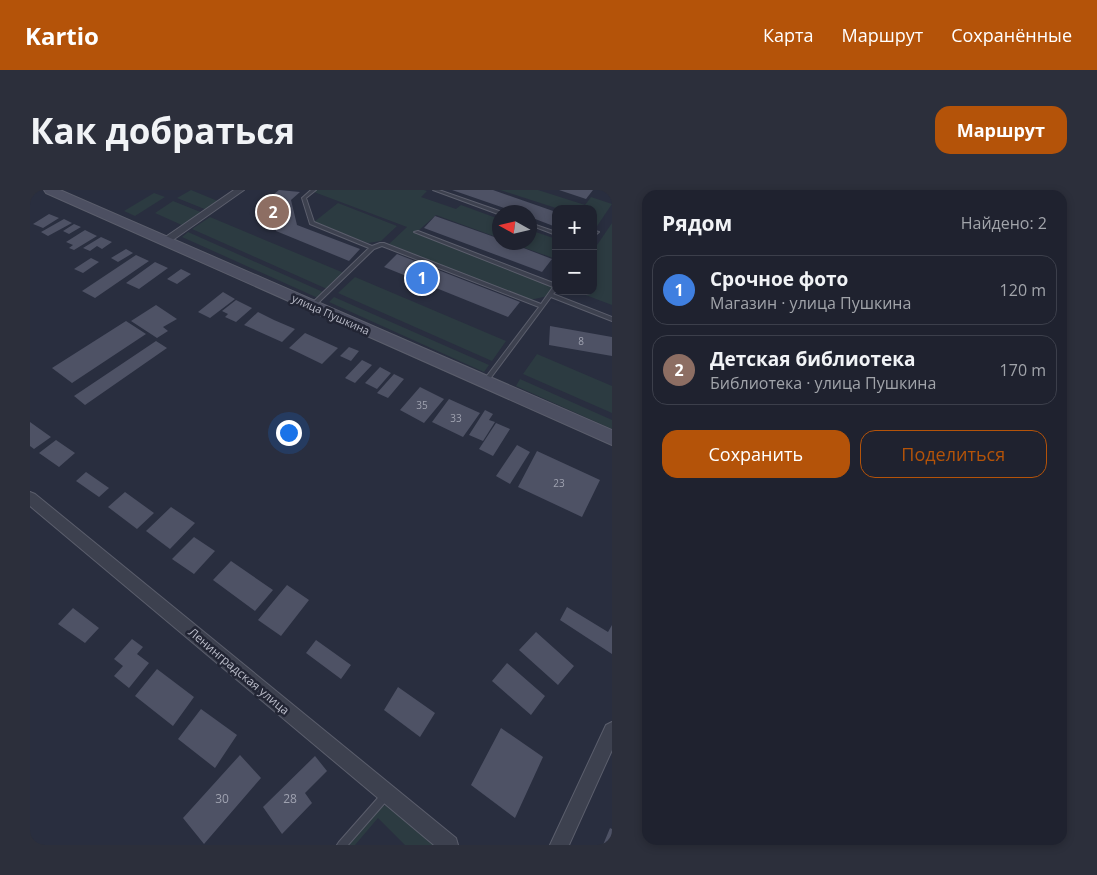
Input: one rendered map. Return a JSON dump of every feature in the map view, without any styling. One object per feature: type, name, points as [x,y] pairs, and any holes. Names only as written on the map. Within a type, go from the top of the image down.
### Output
[{"type":"main road","name":"улица Пушкина","points":[[50,190],[168,240],[612,438]]},
{"type":"street","points":[[168,240],[240,190]]},
{"type":"street","name":"Ленинградская улица","points":[[30,498],[449,845]]},
{"type":"street","points":[[560,845],[612,731]]},
{"type":"lane","points":[[314,190],[304,198],[312,222],[372,248]]},
{"type":"lane","points":[[435,190],[492,210]]},
{"type":"lane","points":[[537,227],[552,232]]},
{"type":"lane","points":[[416,232],[552,284]]},
{"type":"lane","points":[[313,305],[372,248],[382,244],[542,306]]},
{"type":"lane","points":[[485,382],[552,292]]},
{"type":"lane","points":[[550,295],[612,318]]},
{"type":"lane","points":[[342,845],[387,794]]},
{"type":"shaded area","points":[[191,190],[220,202],[207,210],[177,198]]},
{"type":"shaded area","points":[[316,190],[424,190],[427,191],[421,197],[456,209],[461,205],[492,216],[492,235],[436,215],[418,231],[552,282],[552,290],[548,296],[530,300],[389,244],[407,227],[314,192]]},
{"type":"shaded area","points":[[500,190],[538,190],[585,205],[552,205],[552,207]]},
{"type":"shaded area","points":[[154,193],[165,197],[135,216],[124,211]]},
{"type":"shaded area","points":[[591,197],[612,204],[597,226],[597,205],[585,205]]},
{"type":"shaded area","points":[[173,201],[203,213],[184,226],[155,213]]},
{"type":"shaded area","points":[[338,203],[397,226],[381,241],[368,243],[314,222]]},
{"type":"shaded area","points":[[210,217],[344,273],[327,289],[192,229]]},
{"type":"shaded area","points":[[612,223],[612,305],[586,295],[597,295],[597,245]]},
{"type":"shaded area","points":[[188,232],[323,292],[318,298],[182,237]]},
{"type":"shaded area","points":[[537,232],[552,238],[552,258],[531,250],[537,250]]},
{"type":"shaded area","points":[[355,277],[506,341],[492,361],[338,293]]},
{"type":"shaded area","points":[[334,297],[489,365],[484,372],[329,302]]},
{"type":"shaded area","points":[[537,354],[612,386],[612,413],[523,374]]},
{"type":"shaded area","points":[[520,379],[612,420],[612,429],[516,386]]},
{"type":"shaded area","points":[[387,805],[437,845],[405,845],[378,818],[355,845],[348,845],[380,807]]},
{"type":"building","points":[[279,190],[300,192],[291,200],[297,225],[360,249],[349,261],[276,231],[269,198]]},
{"type":"building","points":[[452,190],[493,190],[536,205],[496,205]]},
{"type":"building","points":[[559,190],[593,190],[586,199]]},
{"type":"building","points":[[537,205],[552,211],[552,225],[537,220]]},
{"type":"building","points":[[49,214],[59,218],[43,228],[33,224]]},
{"type":"building","points":[[435,216],[492,236],[492,250],[529,250],[552,259],[542,272],[424,228]]},
{"type":"building","points":[[64,219],[72,223],[48,236],[41,232]]},
{"type":"building","points":[[74,224],[81,227],[69,234],[63,231]]},
{"type":"building","points":[[85,230],[97,236],[74,250],[69,248],[73,245],[66,242]]},
{"type":"building","points":[[101,237],[112,242],[102,249],[97,246],[90,251],[83,248]]},
{"type":"building","points":[[126,249],[133,253],[118,262],[111,258]]},
{"type":"building","points":[[397,254],[520,302],[508,317],[384,267]]},
{"type":"building","points":[[136,255],[149,261],[95,298],[82,291]]},
{"type":"building","points":[[91,258],[99,262],[83,273],[74,269]]},
{"type":"building","points":[[155,262],[168,268],[139,289],[126,283]]},
{"type":"building","points":[[181,269],[191,274],[177,284],[167,279]]},
{"type":"building","points":[[223,292],[235,299],[210,318],[198,312]]},
{"type":"building","points":[[236,300],[252,308],[236,322],[225,317],[228,314],[222,311]]},
{"type":"building","points":[[156,305],[177,319],[163,327],[168,331],[157,338],[131,321]]},
{"type":"building","points":[[258,312],[295,329],[282,342],[244,325]]},
{"type":"building","points":[[126,321],[146,334],[72,383],[52,368]]},
{"type":"building","points":[[550,326],[612,337],[612,356],[549,345]]},
{"type":"building","points":[[305,333],[338,348],[322,364],[289,348]]},
{"type":"building","points":[[156,341],[167,348],[85,405],[74,396]]},
{"type":"building","points":[[349,347],[359,351],[351,361],[340,356]]},
{"type":"building","points":[[362,360],[372,365],[355,383],[345,378]]},
{"type":"building","points":[[380,367],[391,373],[377,389],[365,383]]},
{"type":"building","points":[[394,374],[404,379],[388,398],[377,393]]},
{"type":"building","points":[[420,387],[444,399],[424,423],[400,410]]},
{"type":"building","points":[[449,399],[480,413],[463,437],[432,422]]},
{"type":"building","points":[[485,410],[493,414],[489,420],[495,422],[483,441],[469,435]]},
{"type":"building","points":[[30,422],[51,437],[34,449],[30,446]]},
{"type":"building","points":[[496,423],[510,429],[493,456],[479,449]]},
{"type":"building","points":[[56,440],[75,453],[59,467],[39,453]]},
{"type":"building","points":[[517,445],[530,452],[510,484],[496,476]]},
{"type":"building","points":[[537,451],[600,480],[582,517],[518,487]]},
{"type":"building","points":[[86,472],[109,488],[99,497],[76,481]]},
{"type":"building","points":[[125,492],[154,513],[137,529],[108,507]]},
{"type":"building","points":[[171,507],[195,523],[170,549],[146,531]]},
{"type":"building","points":[[194,537],[215,551],[194,574],[172,559]]},
{"type":"building","points":[[231,561],[273,590],[255,611],[213,580]]},
{"type":"building","points":[[287,585],[309,600],[281,636],[258,620]]},
{"type":"building","points":[[567,607],[608,632],[612,625],[612,654],[560,620]]},
{"type":"building","points":[[73,608],[99,628],[85,643],[58,624]]},
{"type":"building","points":[[536,632],[574,666],[558,685],[519,650]]},
{"type":"building","points":[[132,639],[143,647],[137,654],[149,663],[129,688],[114,676],[123,666],[114,659]]},
{"type":"building","points":[[316,640],[351,665],[341,679],[306,653]]},
{"type":"building","points":[[507,663],[545,696],[531,715],[492,681]]},
{"type":"building","points":[[157,669],[194,697],[173,726],[135,696]]},
{"type":"building","points":[[398,687],[435,713],[420,737],[384,710]]},
{"type":"building","points":[[201,709],[237,735],[215,768],[178,739]]},
{"type":"building","points":[[501,728],[543,757],[515,818],[471,785]]},
{"type":"building","points":[[240,755],[261,778],[204,844],[183,818]]},
{"type":"building","points":[[315,756],[327,771],[305,793],[312,803],[282,834],[263,807]]},
{"type":"building","points":[[610,828],[612,829],[612,845],[603,845]]},
{"type":"place","name":"Детская библиотека","points":[[273,212]]},
{"type":"place","name":"Срочное фото","points":[[422,278]]}]
